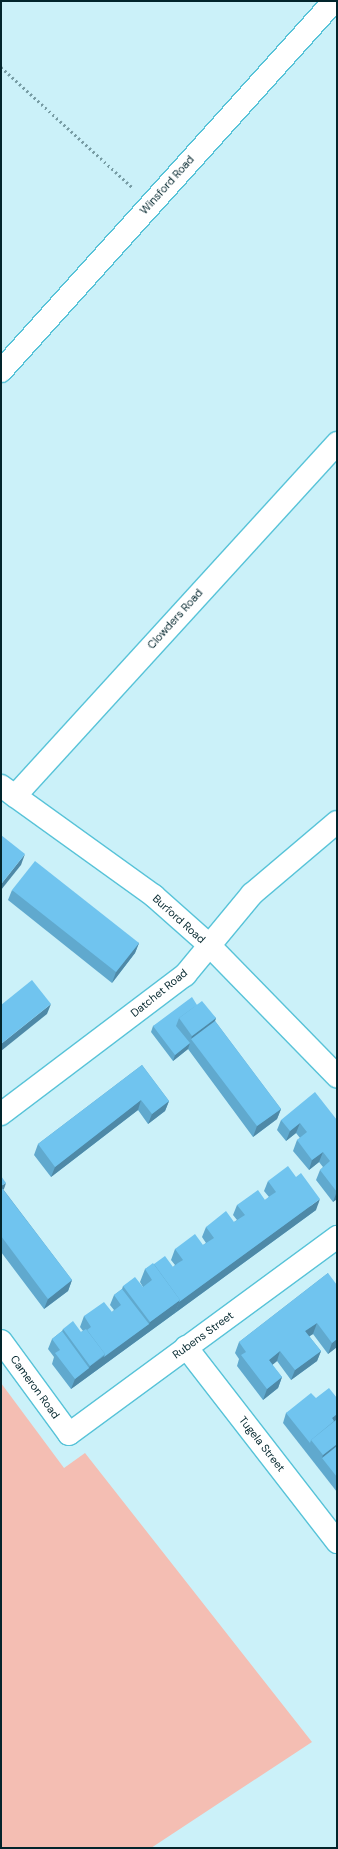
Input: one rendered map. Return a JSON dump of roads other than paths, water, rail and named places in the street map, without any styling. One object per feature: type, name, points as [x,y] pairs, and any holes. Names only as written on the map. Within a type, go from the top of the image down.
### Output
[{"type":"street","name":"Winsford Road","points":[[1,371],[334,1]]},
{"type":"street","name":"Clowders Road","points":[[8,791],[337,443]]},
{"type":"street","name":"Burford Road","points":[[8,791],[154,896],[208,944],[334,1067]]},
{"type":"street","name":"Datchet Road","points":[[1,1114],[185,975],[208,944],[252,894],[337,822]]},
{"type":"street","name":"Rubens Street","points":[[69,1434],[337,1237]]},
{"type":"street","name":"Cameron Road","points":[[1,1340],[69,1434]]},
{"type":"street","name":"Tugela Street","points":[[186,1347],[337,1542]]}]
